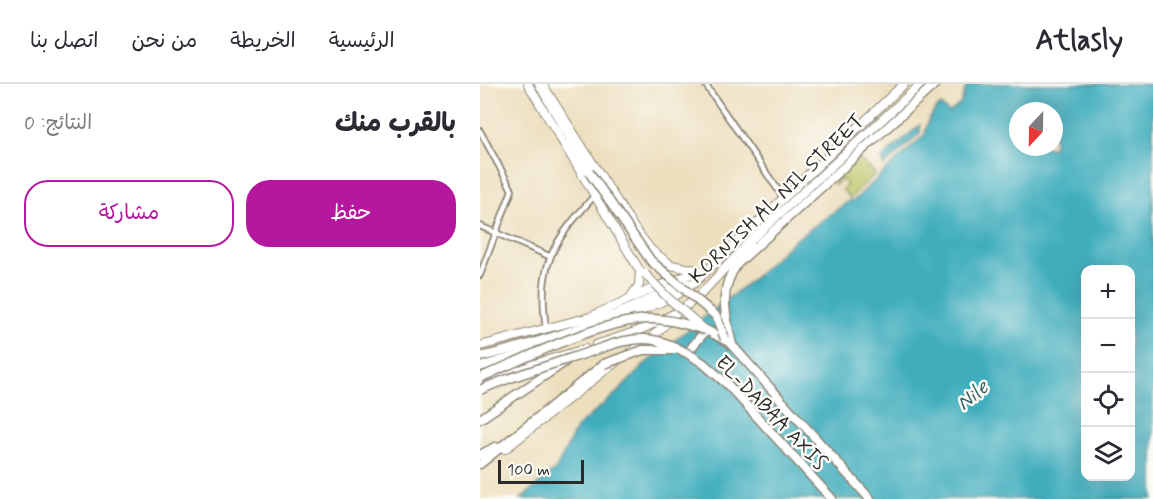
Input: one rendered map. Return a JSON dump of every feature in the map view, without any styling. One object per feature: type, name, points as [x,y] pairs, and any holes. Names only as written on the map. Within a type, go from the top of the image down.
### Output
[{"type":"highway","points":[[541,84],[589,172],[646,256],[716,316],[728,342]]},
{"type":"highway","points":[[728,342],[724,296],[727,279],[738,263],[935,84]]},
{"type":"highway","points":[[480,357],[579,329],[651,301],[681,285],[694,283]]},
{"type":"highway","points":[[480,379],[590,333],[624,322],[659,319],[706,330],[728,342]]},
{"type":"highway","points":[[480,464],[596,370],[617,357],[657,349],[687,353],[706,330]]},
{"type":"highway","name":"EL-DABAA AXIS","points":[[480,390],[508,377],[630,339],[658,341],[687,353],[718,375],[832,499]]},
{"type":"highway","name":"EL-DABAA AXIS","points":[[728,342],[870,499]]},
{"type":"highway","points":[[480,418],[571,358]]},
{"type":"highway","points":[[480,455],[514,437]]},
{"type":"main road","points":[[528,84],[640,271],[639,285],[630,298]]},
{"type":"main road","points":[[533,84],[645,274],[667,297],[706,330]]},
{"type":"main road","points":[[541,84],[633,228],[651,250],[671,265],[701,271]]},
{"type":"main road","name":"KORNISH AL NIL STREET","points":[[480,367],[576,339],[659,304],[694,283],[904,84]]},
{"type":"main road","name":"KORNISH AL NIL STREET","points":[[480,469],[620,359],[650,339],[700,295],[747,244],[921,84]]},
{"type":"main road","name":"KORNISH AL NIL STREET","points":[[480,346],[590,316],[630,298],[710,269]]},
{"type":"main road","name":"KORNISH AL NIL STREET","points":[[480,379],[629,334],[680,311]]},
{"type":"street","points":[[705,84],[783,197]]},
{"type":"street","points":[[480,132],[512,190],[480,275]]},
{"type":"street","points":[[546,329],[543,292],[549,256],[568,225],[595,195]]},
{"type":"street","points":[[480,226],[549,256]]},
{"type":"green space","points":[[859,158],[875,174],[850,198],[842,189],[847,185],[842,179],[835,185],[833,182]]},
{"type":"water","name":"Nile","points":[[967,84],[1153,84],[1153,499],[521,499],[556,469],[577,427],[620,390],[646,363],[754,278],[791,243],[850,200],[853,201],[925,134],[930,118],[941,105],[949,113],[961,103]]},
{"type":"water","points":[[920,125],[920,133],[884,166],[882,158]]}]
